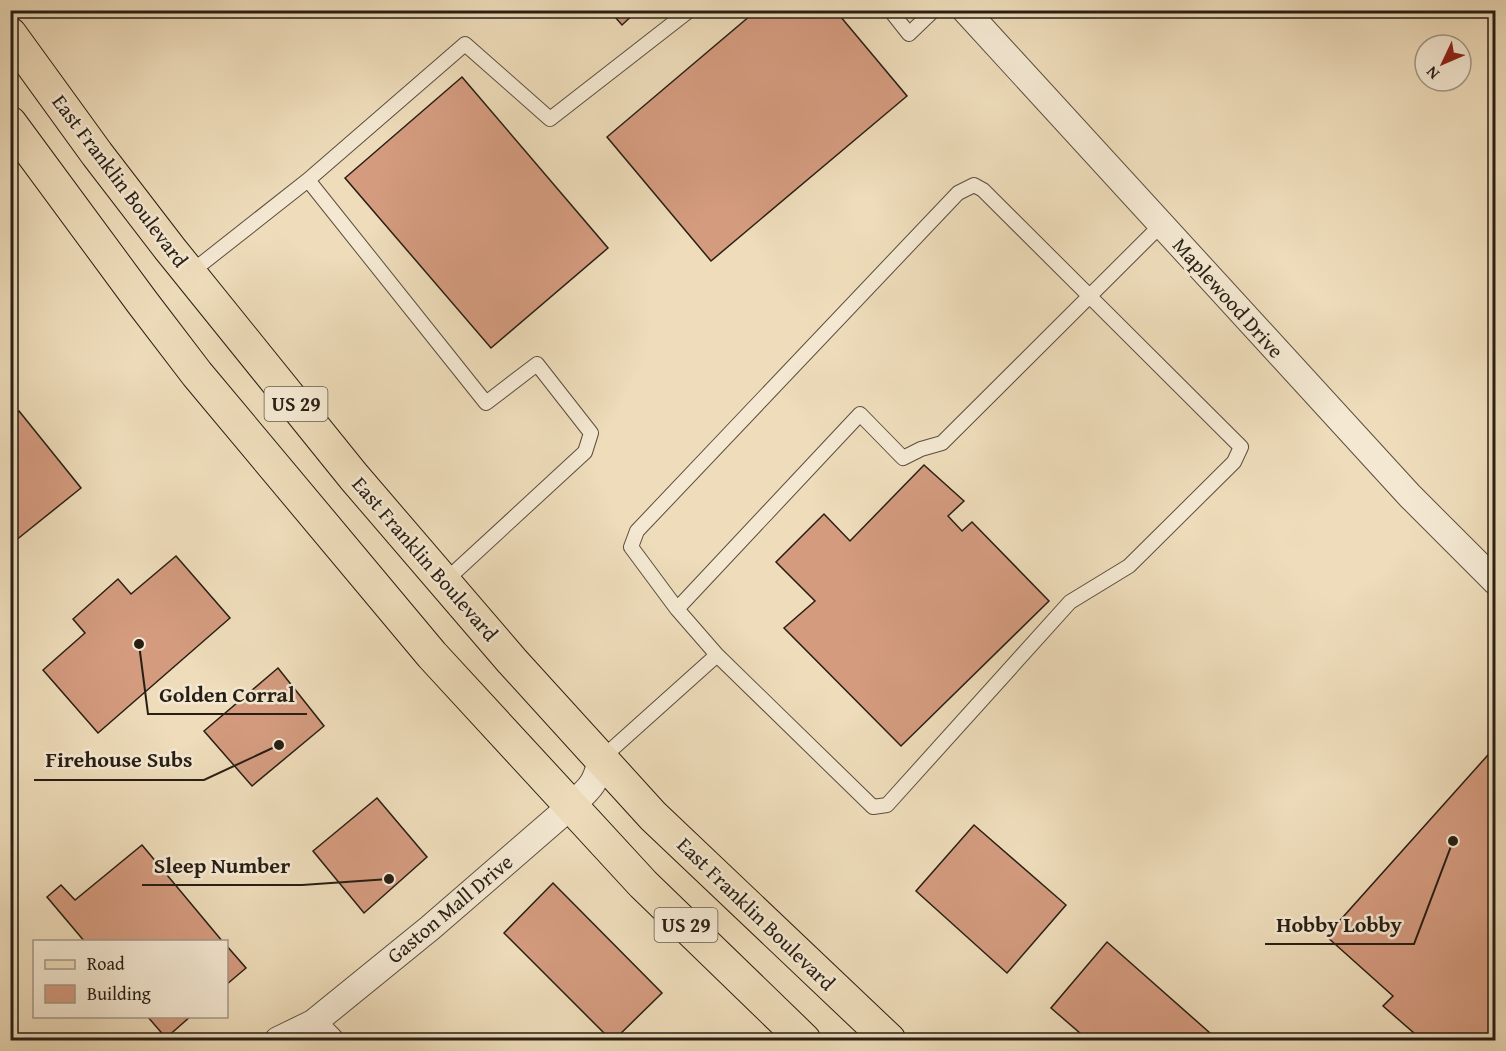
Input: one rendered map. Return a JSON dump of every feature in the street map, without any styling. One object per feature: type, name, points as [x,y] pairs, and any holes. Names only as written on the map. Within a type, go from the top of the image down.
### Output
[{"type":"main road","name":"East Franklin Boulevard","points":[[10,34],[96,154],[190,273],[354,477],[512,662],[653,816],[889,1041]]},
{"type":"main road","points":[[10,68],[39,96],[67,112]]},
{"type":"main road","name":"US 29","points":[[10,123],[142,302],[258,448],[432,655],[643,884],[796,1038]]},
{"type":"street","name":"Maplewood Drive","points":[[965,10],[1410,496],[1496,582]]},
{"type":"street","name":"Gaston Mall Drive","points":[[278,1041],[322,1032],[430,928],[592,786],[597,777],[601,759]]},
{"type":"lane","points":[[190,273],[308,180],[465,44],[550,119],[690,10]]},
{"type":"lane","points":[[890,10],[909,34],[934,10]]},
{"type":"lane","points":[[308,180],[486,404],[537,364],[591,433],[585,452],[444,582]]},
{"type":"lane","points":[[974,185],[983,190],[1089,297],[1241,447],[1234,462],[1129,566],[1070,602],[887,805],[873,807],[717,655],[677,609],[631,547],[637,531],[958,193],[974,185]]},
{"type":"lane","points":[[677,609],[860,414],[903,458],[921,449],[942,443],[1161,225]]},
{"type":"lane","points":[[601,759],[717,655]]},
{"type":"building","points":[[609,10],[638,10],[622,25]]},
{"type":"building","points":[[757,10],[835,10],[907,96],[711,261],[607,137]]},
{"type":"building","points":[[462,77],[608,248],[491,348],[345,178]]},
{"type":"building","points":[[19,411],[81,488],[10,545],[10,418]]},
{"type":"building","points":[[924,465],[964,501],[948,516],[962,531],[972,522],[1049,601],[901,746],[784,628],[815,601],[776,562],[824,514],[850,541]]},
{"type":"building","points":[[176,556],[230,618],[98,733],[43,670],[85,633],[73,619],[118,579],[131,594]]},
{"type":"building","points":[[278,668],[324,726],[252,786],[204,731]]},
{"type":"building","points":[[1496,746],[1496,1040],[1422,1040],[1383,1006],[1393,996],[1326,936]]},
{"type":"building","points":[[377,798],[427,857],[364,913],[313,851]]},
{"type":"building","points":[[974,825],[1066,905],[1007,973],[916,891]]},
{"type":"building","points":[[142,845],[221,940],[83,940],[47,897],[61,885],[75,900]]},
{"type":"building","points":[[553,883],[662,993],[614,1040],[611,1040],[504,933]]},
{"type":"building","points":[[1107,942],[1210,1033],[1203,1040],[1088,1040],[1051,1008]]},
{"type":"building","points":[[228,947],[246,968],[228,983]]},
{"type":"building","points":[[149,1018],[189,1018],[166,1038]]},
{"type":"place","name":"Golden Corral","points":[[139,644]]},
{"type":"place","name":"Firehouse Subs","points":[[279,745]]},
{"type":"place","name":"Hobby Lobby","points":[[1453,841]]},
{"type":"place","name":"Sleep Number","points":[[389,879]]}]
